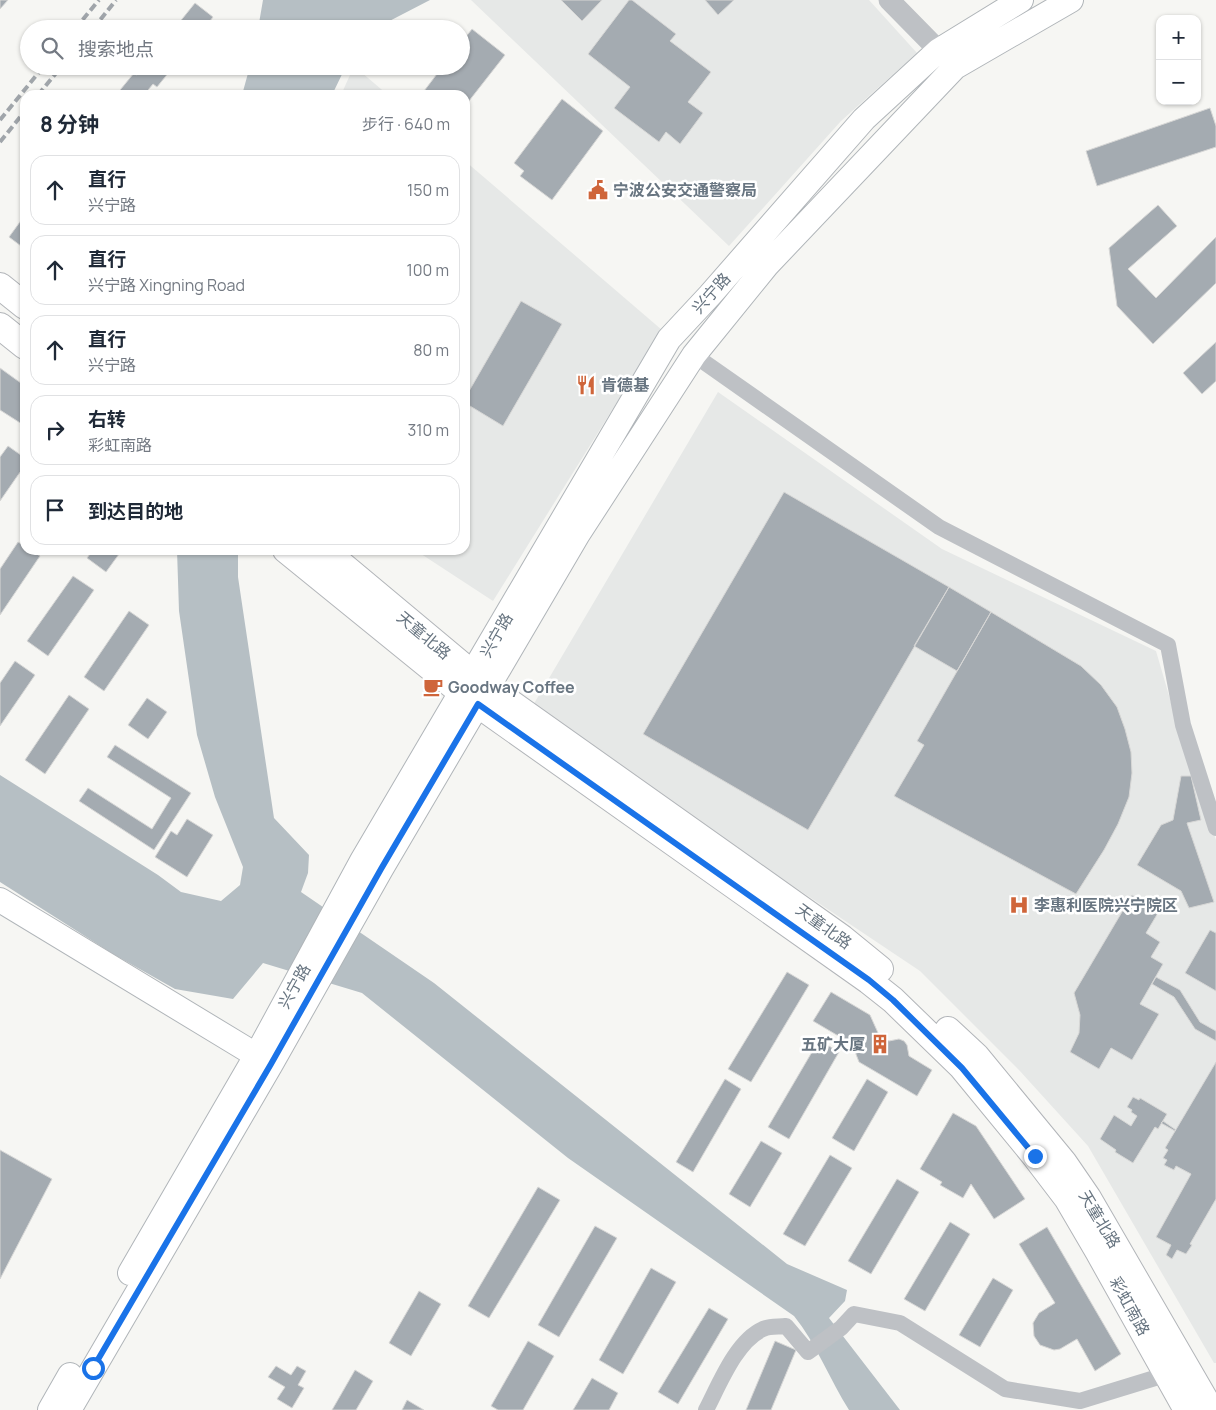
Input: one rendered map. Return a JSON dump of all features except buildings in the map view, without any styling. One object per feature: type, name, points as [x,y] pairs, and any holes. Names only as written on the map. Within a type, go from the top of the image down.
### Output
[{"type":"main road","name":"兴宁路","points":[[263,1060],[372,864],[475,690],[669,338],[710,295],[864,119],[947,59],[1021,0]]},
{"type":"main road","name":"兴宁路","points":[[475,690],[694,355],[767,265],[947,59],[1071,0]]},
{"type":"main road","points":[[0,286],[20,302]]},
{"type":"main road","points":[[0,326],[20,342]]},
{"type":"main road","name":"天童北路","points":[[293,555],[475,690],[842,938],[902,985],[976,1056],[1064,1163],[1088,1198],[1211,1410]]},
{"type":"main road","name":"天童北路","points":[[329,555],[475,690]]},
{"type":"main road","name":"彩虹南路","points":[[475,690],[869,980],[893,1000],[962,1068],[1067,1198],[1187,1410]]},
{"type":"main road","points":[[0,900],[263,1060]]},
{"type":"main road","points":[[50,1410],[263,1060]]},
{"type":"main road","points":[[69,1410],[263,1060]]},
{"type":"street","points":[[888,0],[947,59]]},
{"type":"street","points":[[694,355],[939,527],[1168,645],[1183,725],[1216,828]]},
{"type":"street","points":[[706,1410],[735,1355],[750,1337],[764,1328],[786,1326],[808,1352],[841,1328],[854,1314],[900,1323],[1005,1389],[1080,1401],[1168,1374]]},
{"type":"shaded area","points":[[263,0],[430,0],[391,20],[260,20]]},
{"type":"shaded area","points":[[471,0],[869,0],[917,53],[841,121],[729,246]]},
{"type":"shaded area","points":[[248,75],[342,75],[334,90],[243,90]]},
{"type":"shaded area","points":[[350,75],[365,75],[382,90],[343,90]]},
{"type":"shaded area","points":[[470,165],[662,330],[493,601],[423,555],[470,555]]},
{"type":"shaded area","name":"李惠利医院兴宁院区","points":[[718,392],[942,549],[1156,651],[1177,723],[1216,840],[1216,1363],[1214,1363],[1088,1146],[1019,1070],[920,971],[672,805],[532,707]]},
{"type":"shaded area","points":[[177,555],[238,555],[238,577],[274,818],[309,855],[308,873],[301,892],[434,983],[787,1264],[847,1290],[845,1301],[829,1318],[900,1410],[849,1410],[809,1338],[794,1316],[568,1158],[362,993],[263,963],[233,999],[175,989],[113,954],[0,882],[0,775],[158,875],[181,892],[221,901],[240,885],[243,867],[215,797],[197,735],[179,611]]},
{"type":"railway","points":[[82,20],[99,0]]},
{"type":"railway","points":[[100,20],[116,0]]},
{"type":"railway","points":[[24,90],[37,75]]},
{"type":"railway","points":[[42,90],[55,75]]},
{"type":"railway","points":[[0,120],[20,95]]},
{"type":"railway","points":[[0,142],[20,117]]},
{"type":"place","name":"宁波公安交通警察局","points":[[598,190]]},
{"type":"place","name":"肯德基","points":[[586,385]]},
{"type":"place","name":"Goodway Coffee","points":[[433,687]]},
{"type":"place","name":"李惠利医院兴宁院区","points":[[1019,905]]},
{"type":"place","name":"五矿大厦","points":[[880,1044]]},
{"type":"route","points":[[93,1368],[271,1064],[381,869],[478,704],[869,980],[893,1000],[962,1068],[1035,1156]]}]
